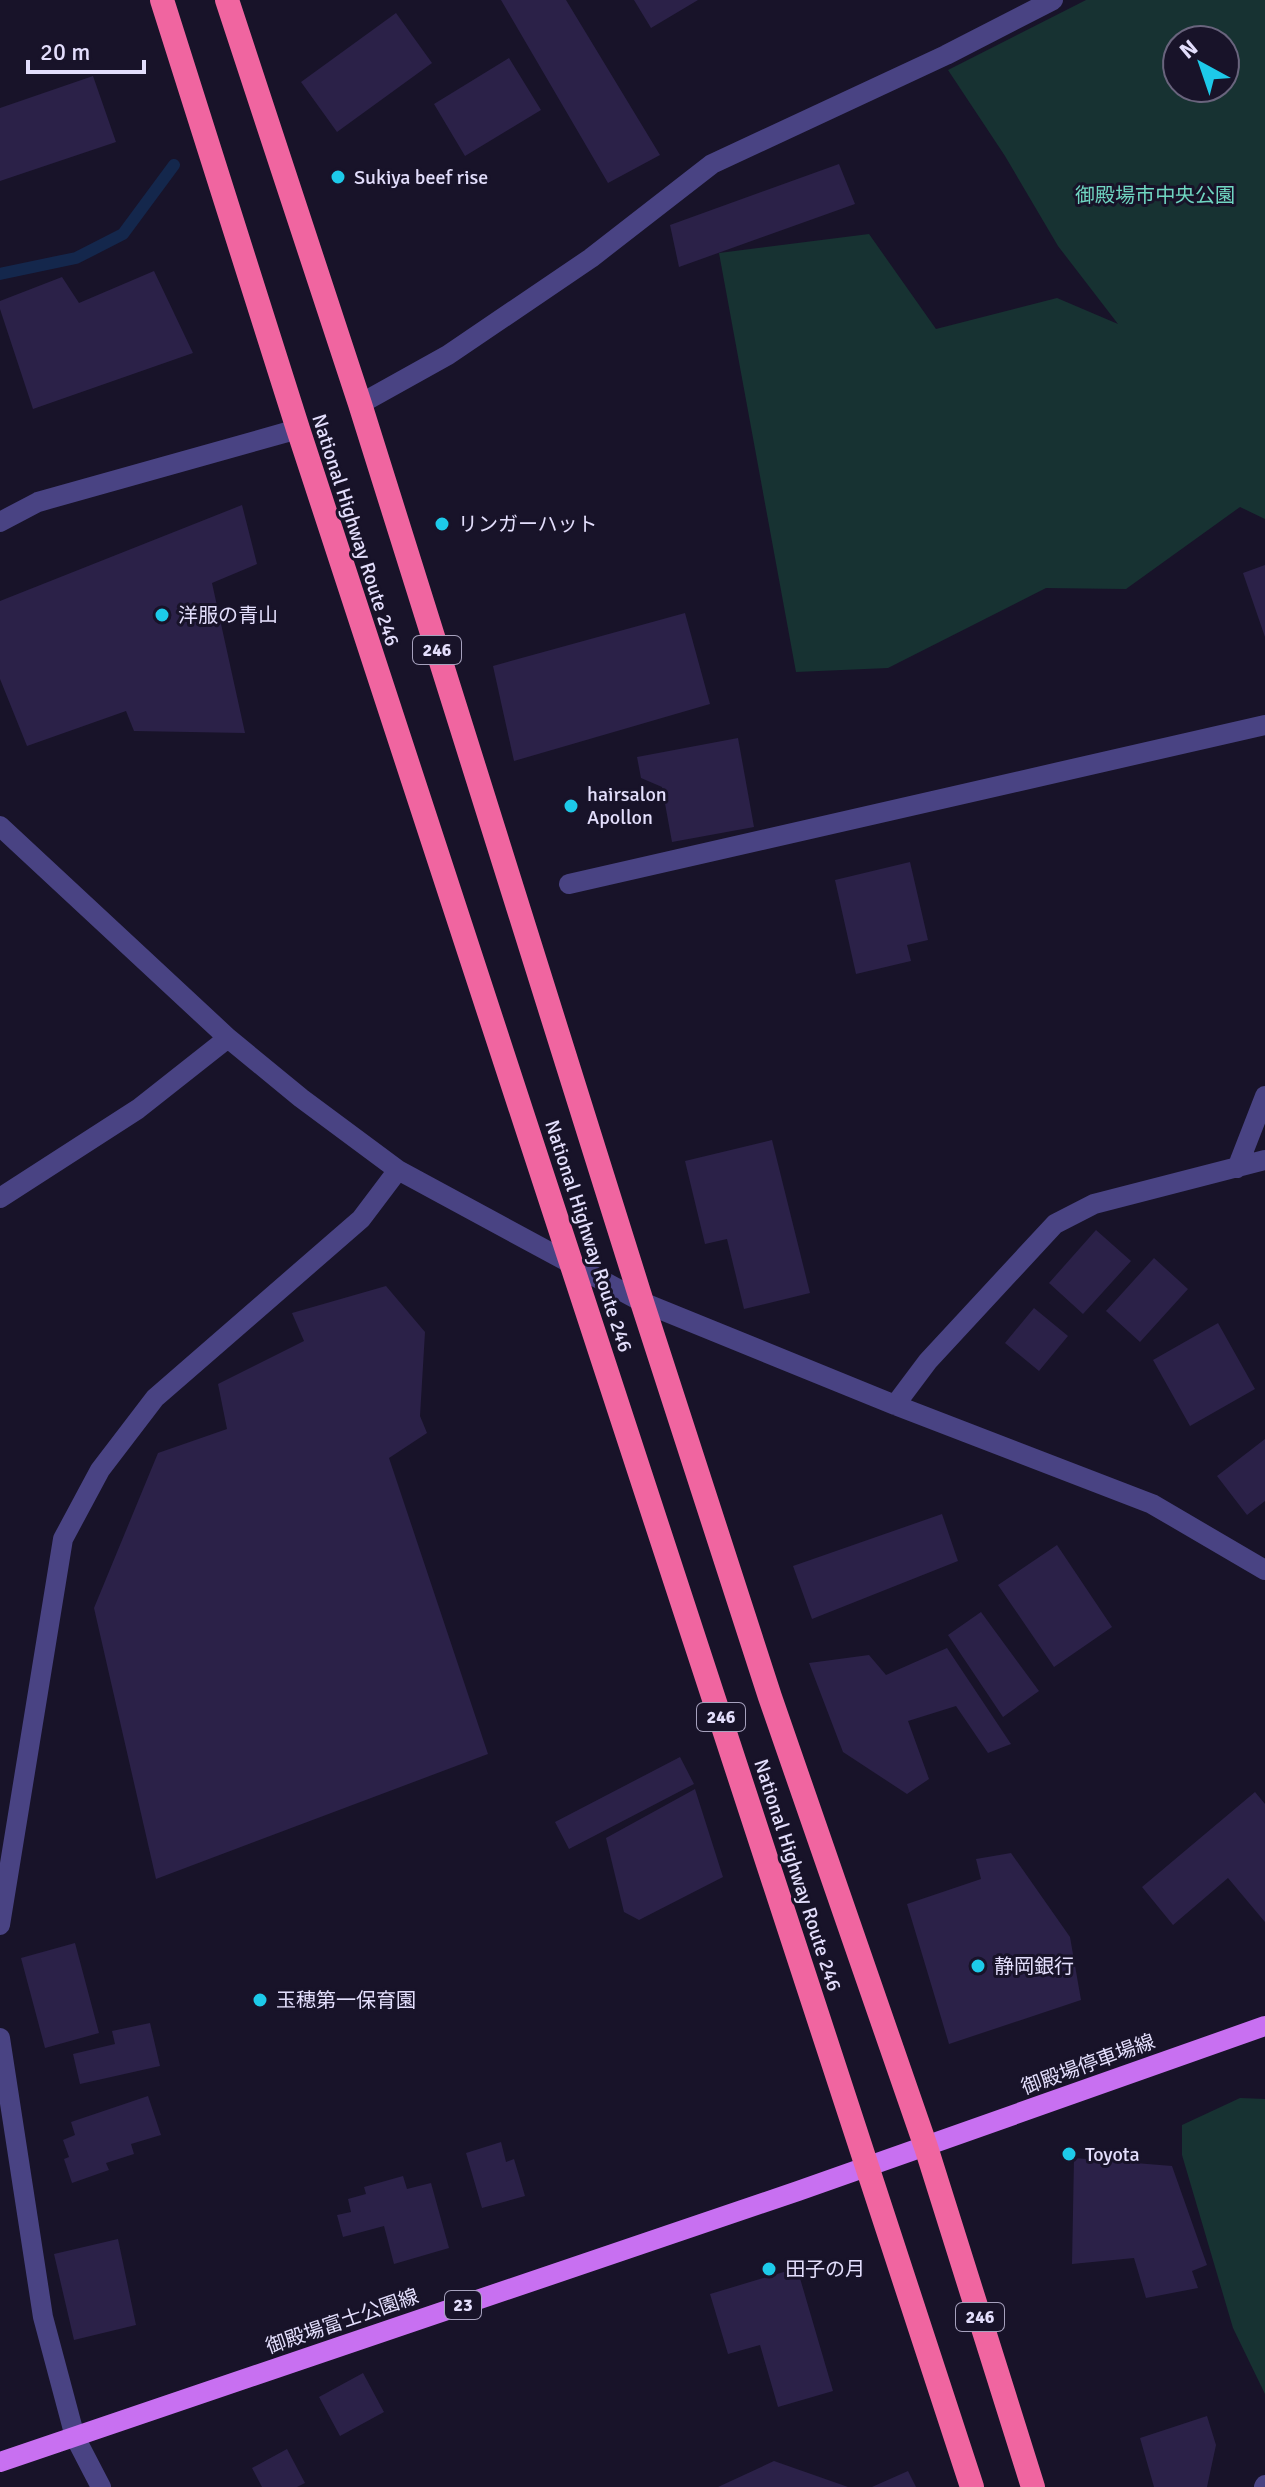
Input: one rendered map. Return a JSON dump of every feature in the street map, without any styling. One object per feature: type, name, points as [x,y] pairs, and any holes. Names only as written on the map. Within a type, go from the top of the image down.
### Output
[{"type":"highway","name":"National Highway Route 246","points":[[162,0],[298,429],[972,2487]]},
{"type":"highway","name":"National Highway Route 246","points":[[227,0],[360,404],[642,1302],[770,1697],[926,2147],[1033,2487]]},
{"type":"main road","name":"御殿場停車場線","points":[[926,2147],[1265,2026]]},
{"type":"main road","name":"御殿場富士公園線","points":[[0,2462],[926,2147]]},
{"type":"street","points":[[360,404],[461,347],[591,258],[712,164],[946,55],[1053,0]]},
{"type":"street","points":[[0,522],[38,502],[298,429]]},
{"type":"street","points":[[569,884],[1265,725]]},
{"type":"street","points":[[0,826],[228,1038],[301,1098],[398,1170],[574,1267],[683,1321],[1152,1504],[1265,1570]]},
{"type":"street","points":[[0,1198],[138,1109],[228,1038]]},
{"type":"street","points":[[1237,1168],[1265,1096]]},
{"type":"street","points":[[895,1405],[928,1361],[1055,1224],[1094,1204],[1265,1160]]},
{"type":"street","points":[[0,1925],[63,1539],[100,1470],[155,1398],[361,1219],[398,1170]]},
{"type":"street","points":[[0,2038],[43,2317],[75,2437],[101,2487]]},
{"type":"green space","name":"御殿場市中央公園","points":[[1086,0],[1265,0],[1265,519],[1240,507],[1126,589],[1046,588],[888,668],[796,672],[719,253],[869,234],[936,329],[1057,298],[1118,324],[1058,246],[1005,156],[948,70]]},
{"type":"green space","points":[[1240,2098],[1265,2099],[1265,2394],[1233,2328],[1182,2155],[1182,2125]]},
{"type":"building","points":[[501,0],[566,0],[660,155],[608,183]]},
{"type":"building","points":[[634,0],[698,0],[651,28]]},
{"type":"building","points":[[396,13],[432,63],[337,132],[301,82]]},
{"type":"building","points":[[509,58],[541,110],[465,156],[434,104]]},
{"type":"building","points":[[93,76],[116,142],[0,181],[0,108]]},
{"type":"building","points":[[839,164],[855,204],[679,267],[670,225]]},
{"type":"building","points":[[154,271],[193,353],[33,409],[0,301],[62,277],[79,303]]},
{"type":"building","points":[[242,505],[257,564],[212,583],[245,733],[134,731],[126,711],[27,746],[0,679],[0,601]]},
{"type":"building","points":[[1265,565],[1265,637],[1243,573]]},
{"type":"building","points":[[685,613],[710,704],[514,761],[493,666]]},
{"type":"building","points":[[738,738],[754,827],[672,842],[662,787],[641,778],[637,757]]},
{"type":"building","points":[[910,862],[928,940],[907,945],[911,961],[856,974],[835,880]]},
{"type":"building","points":[[772,1140],[810,1293],[744,1309],[727,1239],[705,1244],[685,1161]]},
{"type":"building","points":[[1096,1230],[1131,1261],[1083,1314],[1049,1283]]},
{"type":"building","points":[[1154,1258],[1188,1289],[1140,1342],[1106,1311]]},
{"type":"building","points":[[386,1286],[425,1332],[420,1416],[427,1433],[389,1458],[488,1754],[156,1879],[94,1608],[158,1453],[227,1429],[218,1384],[304,1341],[292,1313]]},
{"type":"building","points":[[1034,1308],[1068,1336],[1039,1371],[1005,1343]]},
{"type":"building","points":[[1218,1323],[1255,1389],[1190,1426],[1153,1360]]},
{"type":"building","points":[[1265,1439],[1265,1501],[1247,1515],[1217,1476]]},
{"type":"building","points":[[942,1514],[958,1561],[812,1619],[793,1566]]},
{"type":"building","points":[[1057,1545],[1112,1627],[1054,1667],[998,1585]]},
{"type":"building","points":[[981,1612],[1039,1691],[1003,1717],[948,1635]]},
{"type":"building","points":[[947,1648],[1011,1744],[988,1753],[956,1706],[908,1721],[929,1779],[907,1794],[843,1752],[809,1663],[869,1655],[886,1675]]},
{"type":"building","points":[[680,1757],[694,1784],[569,1849],[555,1822]]},
{"type":"building","points":[[695,1789],[723,1877],[639,1920],[624,1912],[606,1838]]},
{"type":"building","points":[[1255,1792],[1265,1804],[1265,1922],[1228,1878],[1173,1925],[1142,1887]]},
{"type":"building","points":[[1011,1853],[1070,1937],[1081,2000],[949,2044],[907,1904],[981,1879],[976,1859]]},
{"type":"building","points":[[75,1943],[99,2033],[45,2048],[21,1958]]},
{"type":"building","points":[[150,2023],[160,2066],[80,2084],[73,2054],[115,2044],[112,2031]]},
{"type":"building","points":[[148,2096],[161,2135],[131,2144],[134,2154],[106,2163],[109,2170],[72,2183],[64,2159],[69,2157],[63,2140],[75,2135],[71,2122]]},
{"type":"building","points":[[501,2142],[506,2162],[514,2159],[525,2196],[482,2208],[466,2153]]},
{"type":"building","points":[[1074,2158],[1172,2166],[1207,2265],[1192,2271],[1198,2288],[1146,2298],[1134,2258],[1072,2264]]},
{"type":"building","points":[[403,2176],[407,2189],[431,2183],[449,2248],[394,2264],[384,2226],[343,2237],[337,2215],[351,2212],[348,2199],[366,2194],[364,2187]]},
{"type":"building","points":[[118,2239],[136,2325],[74,2340],[54,2254]]},
{"type":"building","points":[[797,2268],[833,2391],[778,2407],[760,2345],[728,2354],[710,2294]]},
{"type":"building","points":[[363,2373],[384,2412],[340,2436],[319,2397]]},
{"type":"building","points":[[1207,2416],[1216,2445],[1207,2487],[1154,2487],[1140,2438]]},
{"type":"building","points":[[287,2449],[305,2483],[297,2487],[262,2487],[252,2468]]},
{"type":"building","points":[[774,2461],[848,2487],[718,2487]]},
{"type":"building","points":[[908,2471],[916,2487],[872,2487]]},
{"type":"waterway","points":[[0,274],[76,258],[123,234],[174,165]]},
{"type":"place","name":"Sukiya beef rise","points":[[338,177]]},
{"type":"place","name":"リンガーハット","points":[[442,524]]},
{"type":"place","name":"洋服の青山","points":[[162,615]]},
{"type":"place","name":"hairsalon Apollon","points":[[571,806]]},
{"type":"place","name":"静岡銀行","points":[[978,1966]]},
{"type":"place","name":"玉穂第一保育園","points":[[260,2000]]},
{"type":"place","name":"Toyota","points":[[1069,2154]]},
{"type":"place","name":"田子の月","points":[[769,2269]]}]
